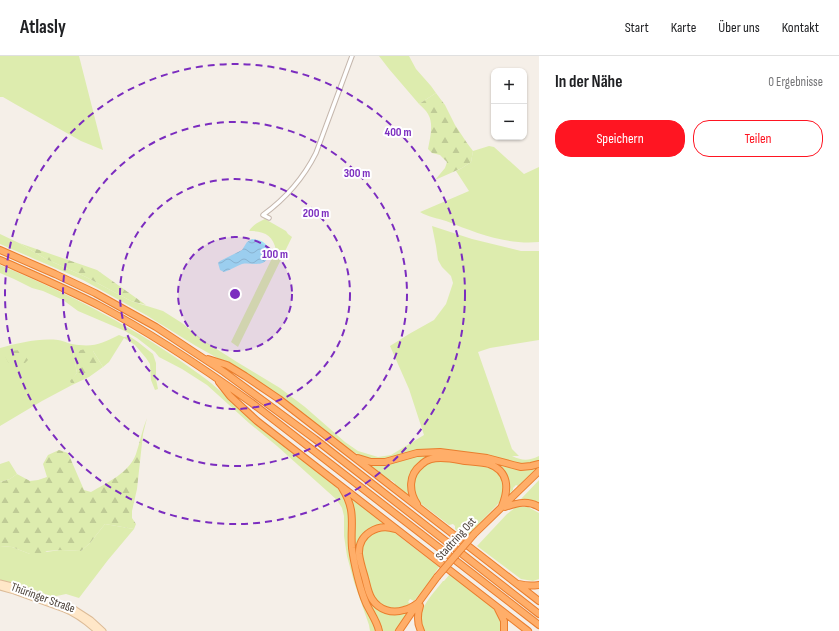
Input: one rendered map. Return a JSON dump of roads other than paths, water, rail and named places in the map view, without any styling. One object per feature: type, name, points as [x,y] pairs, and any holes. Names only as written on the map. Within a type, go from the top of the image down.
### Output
[{"type":"highway","points":[[0,250],[95,293],[156,328],[224,372],[539,614]]},
{"type":"highway","points":[[0,260],[100,307],[158,339],[214,376],[252,403],[539,625]]},
{"type":"highway","points":[[201,357],[227,365],[279,399],[539,601]]},
{"type":"highway","points":[[214,376],[230,396],[257,421],[528,631]]},
{"type":"highway","points":[[352,456],[378,462],[394,460],[417,453],[440,452],[487,458],[521,467],[539,464]]},
{"type":"highway","points":[[421,509],[414,498],[411,481],[419,467],[426,461],[442,458],[489,464],[497,468],[503,474],[507,485],[504,506]]},
{"type":"highway","name":"Stadtring Ost","points":[[399,631],[439,578],[476,535],[539,471]]},
{"type":"highway","points":[[504,506],[539,475]]},
{"type":"highway","points":[[338,484],[351,506],[352,548],[361,589],[365,602],[379,631]]},
{"type":"highway","points":[[504,506],[522,502],[539,507]]},
{"type":"highway","points":[[400,531],[393,528],[384,527],[368,533],[362,539],[360,546],[359,554],[362,568],[372,600],[384,610],[390,612],[404,611],[419,604]]},
{"type":"highway","points":[[516,583],[525,586],[539,585]]},
{"type":"highway","points":[[419,604],[418,624],[420,631]]},
{"type":"highway","name":"Stadtring Ost","points":[[403,631],[419,604]]},
{"type":"highway","points":[[496,606],[504,621],[504,631]]},
{"type":"main road","name":"Thüringer Straße","points":[[0,583],[16,587],[74,609],[103,631]]},
{"type":"main road","name":"Thüringer Straße","points":[[0,588],[14,591],[72,612],[97,631]]},
{"type":"street","points":[[269,218],[263,215],[291,189],[312,161],[352,56]]},
{"type":"water","points":[[252,239],[262,241],[267,246],[269,254],[264,262],[260,264],[242,264],[224,272],[220,270],[218,263],[220,261],[242,250],[247,242]]}]
